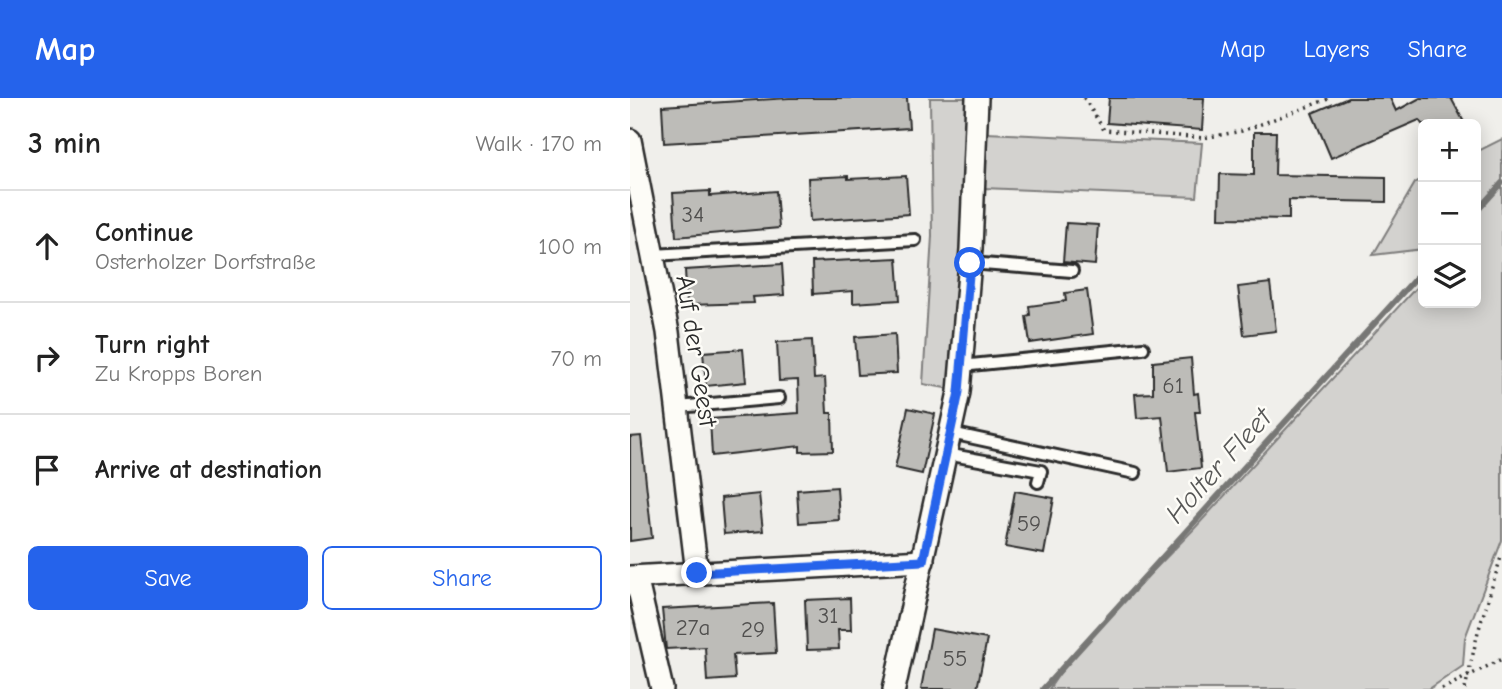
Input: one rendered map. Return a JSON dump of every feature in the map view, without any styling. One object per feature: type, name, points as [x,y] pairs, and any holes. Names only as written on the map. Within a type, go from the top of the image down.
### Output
[{"type":"street","points":[[894,689],[951,433],[961,366],[970,263],[976,98]]},
{"type":"street","name":"Auf der Geest","points":[[630,140],[668,332],[697,573]]},
{"type":"street","points":[[662,689],[633,577],[923,561]]},
{"type":"lane","points":[[653,255],[915,240]]},
{"type":"lane","points":[[970,263],[1072,271]]},
{"type":"lane","points":[[961,366],[1143,348]]},
{"type":"lane","points":[[678,407],[779,398]]},
{"type":"lane","points":[[951,433],[1135,473]]},
{"type":"lane","points":[[946,454],[1041,471],[1038,482]]},
{"type":"path","points":[[1084,98],[1104,130],[1204,138],[1242,131],[1331,98]]},
{"type":"path","points":[[1465,689],[1502,554]]},
{"type":"path","points":[[1442,689],[1502,659]]},
{"type":"shaded area","points":[[930,98],[969,98],[968,162],[951,389],[923,384],[932,236]]},
{"type":"shaded area","points":[[986,133],[1202,143],[1197,197],[983,188]]},
{"type":"shaded area","points":[[1502,139],[1502,540],[1465,638],[1463,666],[1429,689],[1049,689],[1075,651],[1193,530],[1418,285],[1418,308],[1481,308],[1481,150]]},
{"type":"shaded area","points":[[1418,181],[1418,250],[1373,255]]},
{"type":"building","points":[[789,98],[907,98],[909,128],[664,143],[662,106]]},
{"type":"building","points":[[1109,98],[1204,98],[1202,130],[1107,123]]},
{"type":"building","points":[[1348,98],[1390,98],[1396,111],[1420,98],[1451,98],[1462,119],[1418,119],[1331,158],[1312,113]]},
{"type":"building","points":[[1254,132],[1276,132],[1275,175],[1386,177],[1386,202],[1289,200],[1289,219],[1219,218],[1220,174],[1254,175]]},
{"type":"building","points":[[848,176],[848,179],[906,176],[909,214],[810,221],[808,178]]},
{"type":"building","points":[[710,191],[710,196],[776,191],[779,228],[676,237],[673,193]]},
{"type":"building","points":[[1066,223],[1098,225],[1095,265],[1063,262]]},
{"type":"building","points":[[897,258],[900,300],[853,303],[853,291],[813,294],[812,262]]},
{"type":"building","points":[[782,264],[784,295],[753,297],[754,303],[687,305],[685,270]]},
{"type":"building","points":[[1270,283],[1276,331],[1244,335],[1238,287]]},
{"type":"building","points":[[1087,290],[1093,334],[1030,343],[1026,316],[1030,315],[1029,306],[1066,301],[1065,293]]},
{"type":"building","points":[[895,334],[897,373],[858,375],[855,337]]},
{"type":"building","points":[[812,340],[814,379],[825,378],[827,413],[832,413],[833,451],[800,452],[800,446],[712,456],[710,419],[799,413],[798,380],[779,381],[777,342]]},
{"type":"building","points":[[743,349],[746,382],[706,386],[703,352]]},
{"type":"building","points":[[1191,358],[1194,394],[1198,393],[1200,412],[1195,412],[1201,468],[1168,472],[1162,416],[1137,418],[1135,394],[1153,393],[1153,362]]},
{"type":"building","points":[[908,408],[935,414],[922,474],[895,468]]},
{"type":"building","points":[[641,436],[652,538],[630,541],[630,437]]},
{"type":"building","points":[[837,487],[839,520],[799,523],[797,490]]},
{"type":"building","points":[[1015,491],[1054,498],[1044,554],[1005,547]]},
{"type":"building","points":[[759,494],[763,531],[724,534],[721,498]]},
{"type":"building","points":[[850,598],[851,630],[838,630],[839,649],[807,650],[805,600]]},
{"type":"building","points":[[773,603],[776,653],[733,655],[735,679],[707,681],[705,647],[666,649],[662,609]]},
{"type":"building","points":[[932,629],[987,639],[977,689],[921,689]]},
{"type":"waterway","name":"Holter Fleet","points":[[1481,206],[1502,183]]},
{"type":"waterway","name":"Holter Fleet","points":[[1043,689],[1418,276]]},
{"type":"route","points":[[697,573],[923,561],[959,392],[970,263]]}]
